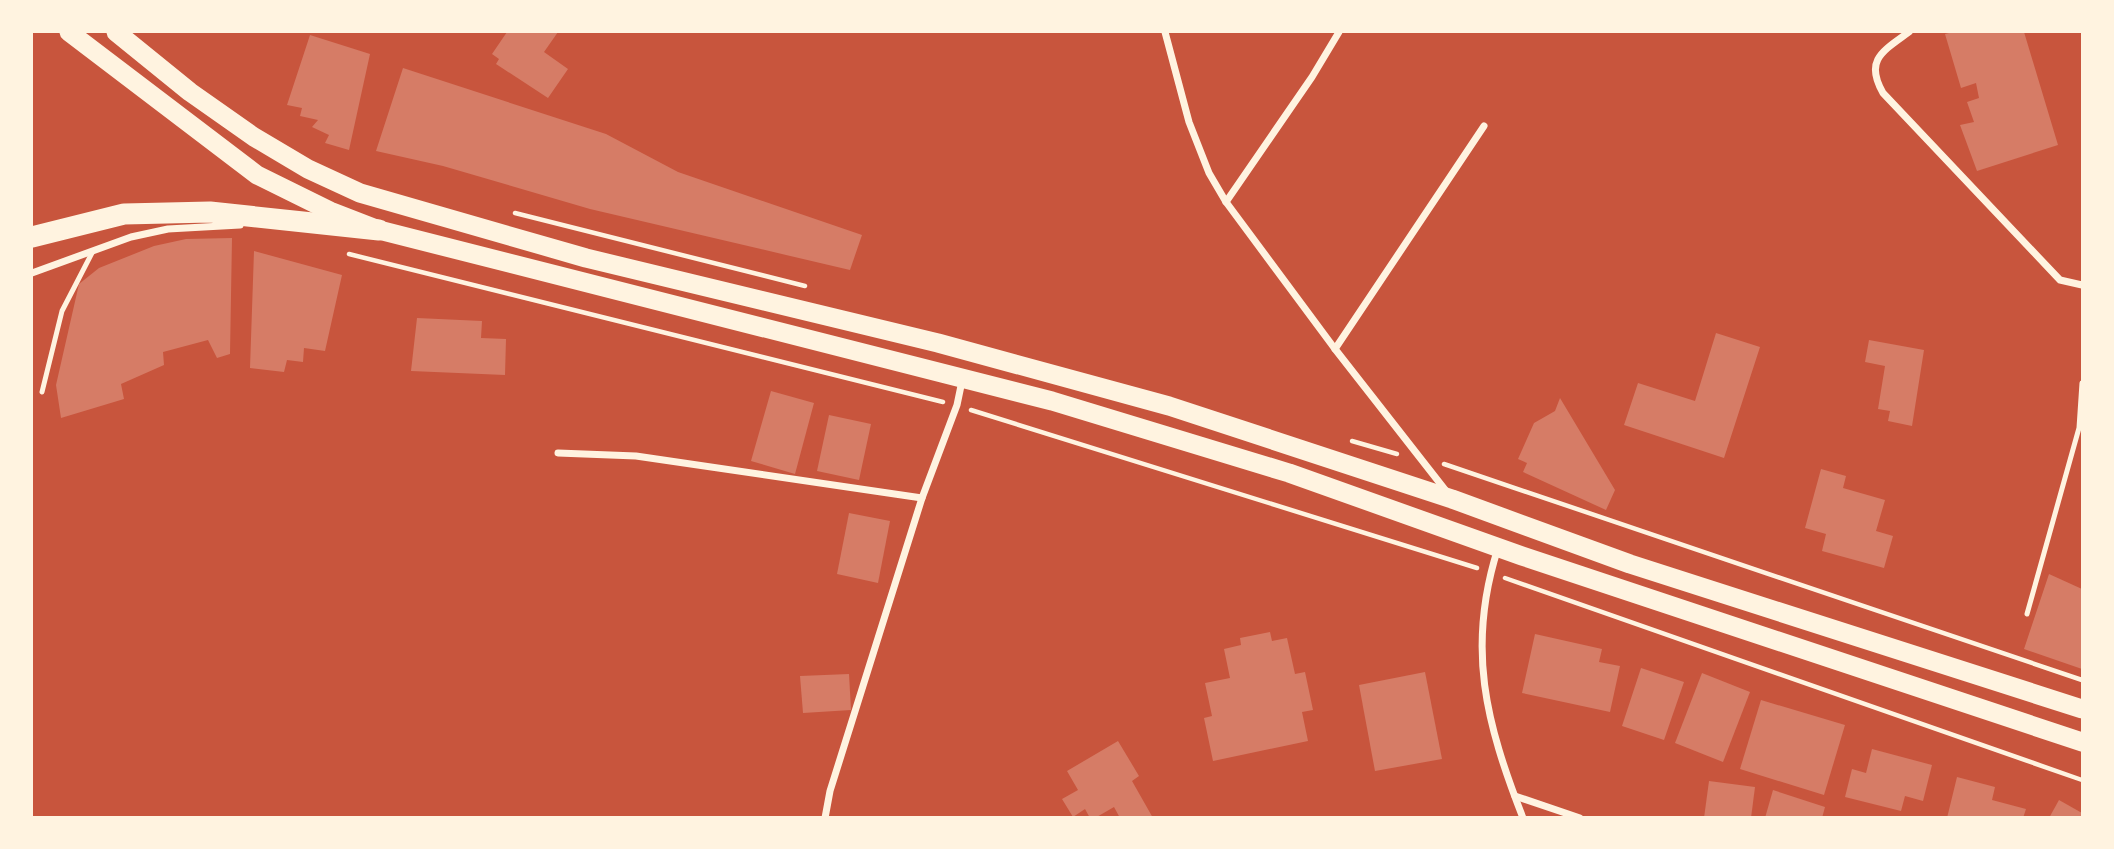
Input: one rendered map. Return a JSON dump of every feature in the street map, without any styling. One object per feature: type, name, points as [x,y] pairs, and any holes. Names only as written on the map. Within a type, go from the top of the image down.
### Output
[{"type":"highway","points":[[69,32],[257,175],[330,211],[379,230],[415,242],[1052,401],[1289,473],[1498,548],[2082,742]]},
{"type":"highway","points":[[116,32],[190,92],[254,137],[308,169],[360,193],[586,258],[938,343],[1169,406],[1452,499],[1630,564],[2082,709]]},
{"type":"highway","points":[[32,237],[124,214],[210,212],[379,230]]},
{"type":"street","points":[[1165,32],[1188,122],[1209,173],[1226,202],[1335,349],[1452,499]]},
{"type":"street","points":[[1226,202],[1312,77],[1339,32]]},
{"type":"street","points":[[1909,32],[1877,58],[1874,73],[1883,93],[2060,280],[2082,285]]},
{"type":"street","points":[[1335,349],[1484,126]]},
{"type":"street","points":[[32,273],[94,248],[168,229],[289,221]]},
{"type":"street","points":[[825,817],[830,791],[922,498],[957,405],[962,380]]},
{"type":"street","points":[[558,453],[636,456],[922,498]]},
{"type":"street","points":[[1498,548],[1483,608],[1480,657],[1491,720],[1523,817]]},
{"type":"street","points":[[1515,796],[1580,817]]},
{"type":"lane","points":[[42,392],[62,311],[94,248]]},
{"type":"lane","points":[[2027,614],[2079,428],[2082,383]]},
{"type":"path","points":[[349,254],[957,405],[1490,572],[2082,780]]},
{"type":"building","points":[[507,32],[558,32],[544,52],[568,69],[548,98],[496,64],[499,59],[492,54]]},
{"type":"building","points":[[2024,32],[2058,145],[1977,171],[1960,125],[1974,122],[1967,102],[1979,98],[1976,83],[1961,88],[1945,34]]},
{"type":"building","points":[[310,35],[370,54],[349,150],[325,143],[329,135],[312,127],[318,120],[300,116],[302,108],[287,105]]},
{"type":"building","points":[[403,68],[606,134],[678,172],[862,235],[850,270],[590,209],[443,166],[376,151]]},
{"type":"building","points":[[232,238],[230,354],[217,358],[208,340],[163,352],[164,365],[121,384],[124,399],[61,418],[56,385],[79,284],[99,268],[154,246],[186,239]]},
{"type":"building","points":[[254,251],[342,275],[325,351],[304,348],[303,362],[287,360],[284,372],[250,368]]},
{"type":"building","points":[[417,318],[482,321],[481,338],[506,339],[505,375],[411,371]]},
{"type":"building","points":[[1716,333],[1760,347],[1724,458],[1624,425],[1638,383],[1695,401]]},
{"type":"building","points":[[1869,340],[1924,350],[1912,426],[1888,421],[1890,411],[1878,409],[1885,366],[1865,362]]},
{"type":"building","points":[[771,391],[814,403],[795,474],[751,461]]},
{"type":"building","points":[[1560,398],[1615,490],[1606,510],[1523,472],[1527,463],[1518,459],[1534,423],[1555,411]]},
{"type":"building","points":[[829,415],[871,424],[859,480],[817,471]]},
{"type":"building","points":[[1821,469],[1846,476],[1843,488],[1885,500],[1876,531],[1893,536],[1884,568],[1822,551],[1826,534],[1805,528]]},
{"type":"building","points":[[849,513],[890,521],[878,583],[837,574]]},
{"type":"building","points":[[2049,574],[2082,589],[2082,669],[2024,649]]},
{"type":"building","points":[[1270,632],[1272,641],[1287,638],[1295,674],[1305,672],[1313,710],[1302,712],[1308,741],[1213,761],[1204,718],[1212,716],[1205,683],[1230,678],[1224,649],[1241,645],[1240,638]]},
{"type":"building","points":[[1535,634],[1602,649],[1599,662],[1620,666],[1610,712],[1522,693]]},
{"type":"building","points":[[1641,668],[1684,682],[1664,740],[1622,726]]},
{"type":"building","points":[[1425,672],[1442,759],[1375,771],[1359,685]]},
{"type":"building","points":[[1702,673],[1750,692],[1723,762],[1675,743]]},
{"type":"building","points":[[849,674],[851,710],[803,713],[800,676]]},
{"type":"building","points":[[1761,700],[1845,725],[1824,795],[1740,769]]},
{"type":"building","points":[[1118,741],[1139,776],[1132,781],[1153,818],[1120,818],[1114,807],[1095,818],[1090,818],[1085,809],[1073,817],[1062,799],[1078,790],[1067,771]]},
{"type":"building","points":[[1872,749],[1932,765],[1923,801],[1905,796],[1901,811],[1845,797],[1852,769],[1866,773]]},
{"type":"building","points":[[1957,777],[1995,787],[1992,800],[2026,809],[2023,818],[1947,818]]},
{"type":"building","points":[[1709,781],[1755,787],[1751,818],[1704,818]]},
{"type":"building","points":[[1773,790],[1825,807],[1822,818],[1765,818]]},
{"type":"building","points":[[2059,800],[2082,813],[2082,818],[2049,818]]}]
